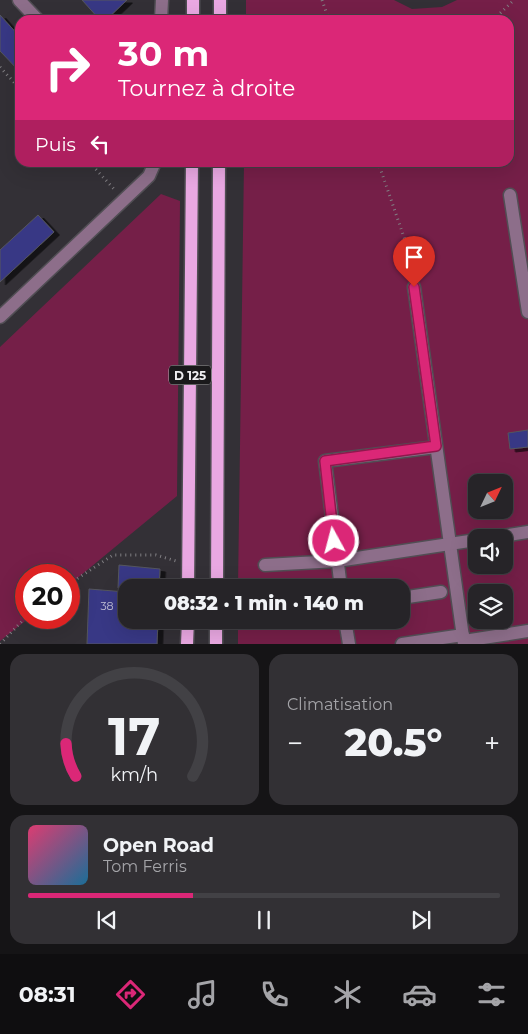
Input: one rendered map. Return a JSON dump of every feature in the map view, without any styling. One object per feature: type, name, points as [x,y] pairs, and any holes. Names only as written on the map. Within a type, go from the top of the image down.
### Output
[{"type":"main road","points":[[193,0],[193,15]]},
{"type":"main road","points":[[220,0],[220,15]]},
{"type":"main road","name":"D 125","points":[[188,579],[192,167]]},
{"type":"main road","name":"D 125","points":[[217,579],[219,167]]},
{"type":"main road","points":[[188,629],[188,644]]},
{"type":"main road","points":[[216,629],[216,644]]},
{"type":"street","points":[[20,0],[34,15]]},
{"type":"street","points":[[161,15],[162,0]]},
{"type":"street","points":[[0,317],[149,176],[153,167]]},
{"type":"street","points":[[510,195],[526,286],[528,312]]},
{"type":"street","points":[[414,287],[464,640]]},
{"type":"street","points":[[340,579],[325,461],[436,446]]},
{"type":"street","points":[[513,534],[528,532]]},
{"type":"street","points":[[265,565],[337,560],[468,541]]},
{"type":"street","points":[[410,597],[441,592]]},
{"type":"street","points":[[346,629],[349,644]]},
{"type":"street","points":[[402,644],[464,640],[528,632]]},
{"type":"path","points":[[322,0],[327,15]]},
{"type":"path","points":[[498,15],[514,0]]},
{"type":"path","points":[[0,67],[15,84]]},
{"type":"path","points":[[94,167],[124,200]]},
{"type":"path","points":[[380,167],[406,243],[414,287]]},
{"type":"path","points":[[80,577],[113,555],[156,555],[189,565]]},
{"type":"path","points":[[0,644],[15,628]]},
{"type":"shaded area","points":[[246,0],[394,0],[412,9],[442,7],[457,0],[528,0],[528,644],[238,644],[238,629],[410,629],[410,579],[238,579],[244,167],[514,167],[514,15],[246,15]]},
{"type":"shaded area","points":[[161,194],[180,201],[177,496],[80,576],[80,564],[15,564],[15,629],[0,641],[0,347]]},
{"type":"building","points":[[82,0],[127,0],[111,15],[96,15]]},
{"type":"building","points":[[0,15],[15,32],[15,67],[0,51]]},
{"type":"building","points":[[38,215],[54,232],[0,282],[0,250]]},
{"type":"building","points":[[528,430],[528,447],[510,449],[508,433]]},
{"type":"building","points":[[119,565],[160,569],[159,579],[118,579]]},
{"type":"building","points":[[89,589],[118,591],[118,629],[158,629],[157,644],[87,644]]},
{"type":"route","points":[[334,541],[325,461],[436,446],[414,287]]}]
